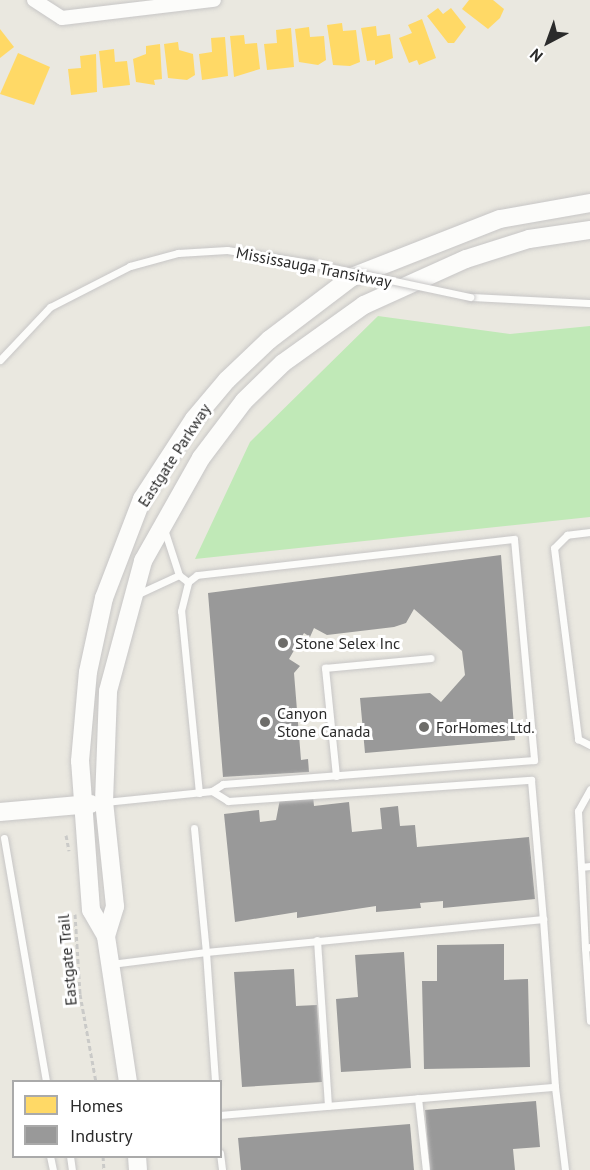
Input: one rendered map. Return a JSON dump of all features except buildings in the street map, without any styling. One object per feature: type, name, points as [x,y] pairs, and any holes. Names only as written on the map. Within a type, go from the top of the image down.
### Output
[{"type":"main road","name":"Eastgate Parkway","points":[[128,1080],[106,936],[91,910],[81,805],[88,672],[117,555],[142,499],[214,395],[268,340],[352,277],[500,219],[590,203]]},
{"type":"main road","name":"Eastgate Parkway","points":[[106,936],[115,906],[104,802],[108,691],[128,600],[163,518],[244,401],[338,322],[411,279],[466,259],[530,240],[590,231]]},
{"type":"main road","points":[[0,812],[104,802]]},
{"type":"street","points":[[34,0],[62,18],[214,0]]},
{"type":"lane","name":"Mississauga Transitway","points":[[0,360],[50,307],[129,266],[177,253],[227,250],[310,263],[470,297],[590,303]]},
{"type":"lane","points":[[163,518],[178,575],[189,582]]},
{"type":"lane","points":[[590,532],[567,535],[554,548],[578,739],[590,745]]},
{"type":"lane","points":[[104,802],[199,793],[212,791],[223,784],[534,760],[514,539],[197,574],[189,582],[181,611],[199,793]]},
{"type":"lane","points":[[128,600],[178,575]]},
{"type":"lane","points":[[336,776],[325,668],[432,658]]},
{"type":"lane","points":[[212,791],[228,801],[531,780],[555,1087],[565,1170]]},
{"type":"lane","points":[[590,789],[578,811],[590,1021]]},
{"type":"lane","points":[[194,828],[215,1080]]},
{"type":"lane","points":[[4,838],[46,1080]]},
{"type":"lane","points":[[581,867],[590,866]]},
{"type":"lane","points":[[111,964],[316,940],[543,919]]},
{"type":"lane","points":[[316,940],[328,1106]]},
{"type":"lane","points":[[222,1115],[555,1087]]},
{"type":"lane","points":[[418,1098],[426,1170]]},
{"type":"path","points":[[66,835],[71,860]]},
{"type":"path","name":"Eastgate Trail","points":[[75,911],[80,994],[96,1080]]},
{"type":"green space","points":[[378,316],[510,334],[590,326],[590,517],[195,559],[250,442]]},
{"type":"place","name":"Stone Selex Inc","points":[[283,643]]},
{"type":"place","name":"Canyon Stone Canada","points":[[265,722]]},
{"type":"place","name":"ForHomes Ltd.","points":[[424,727]]}]
